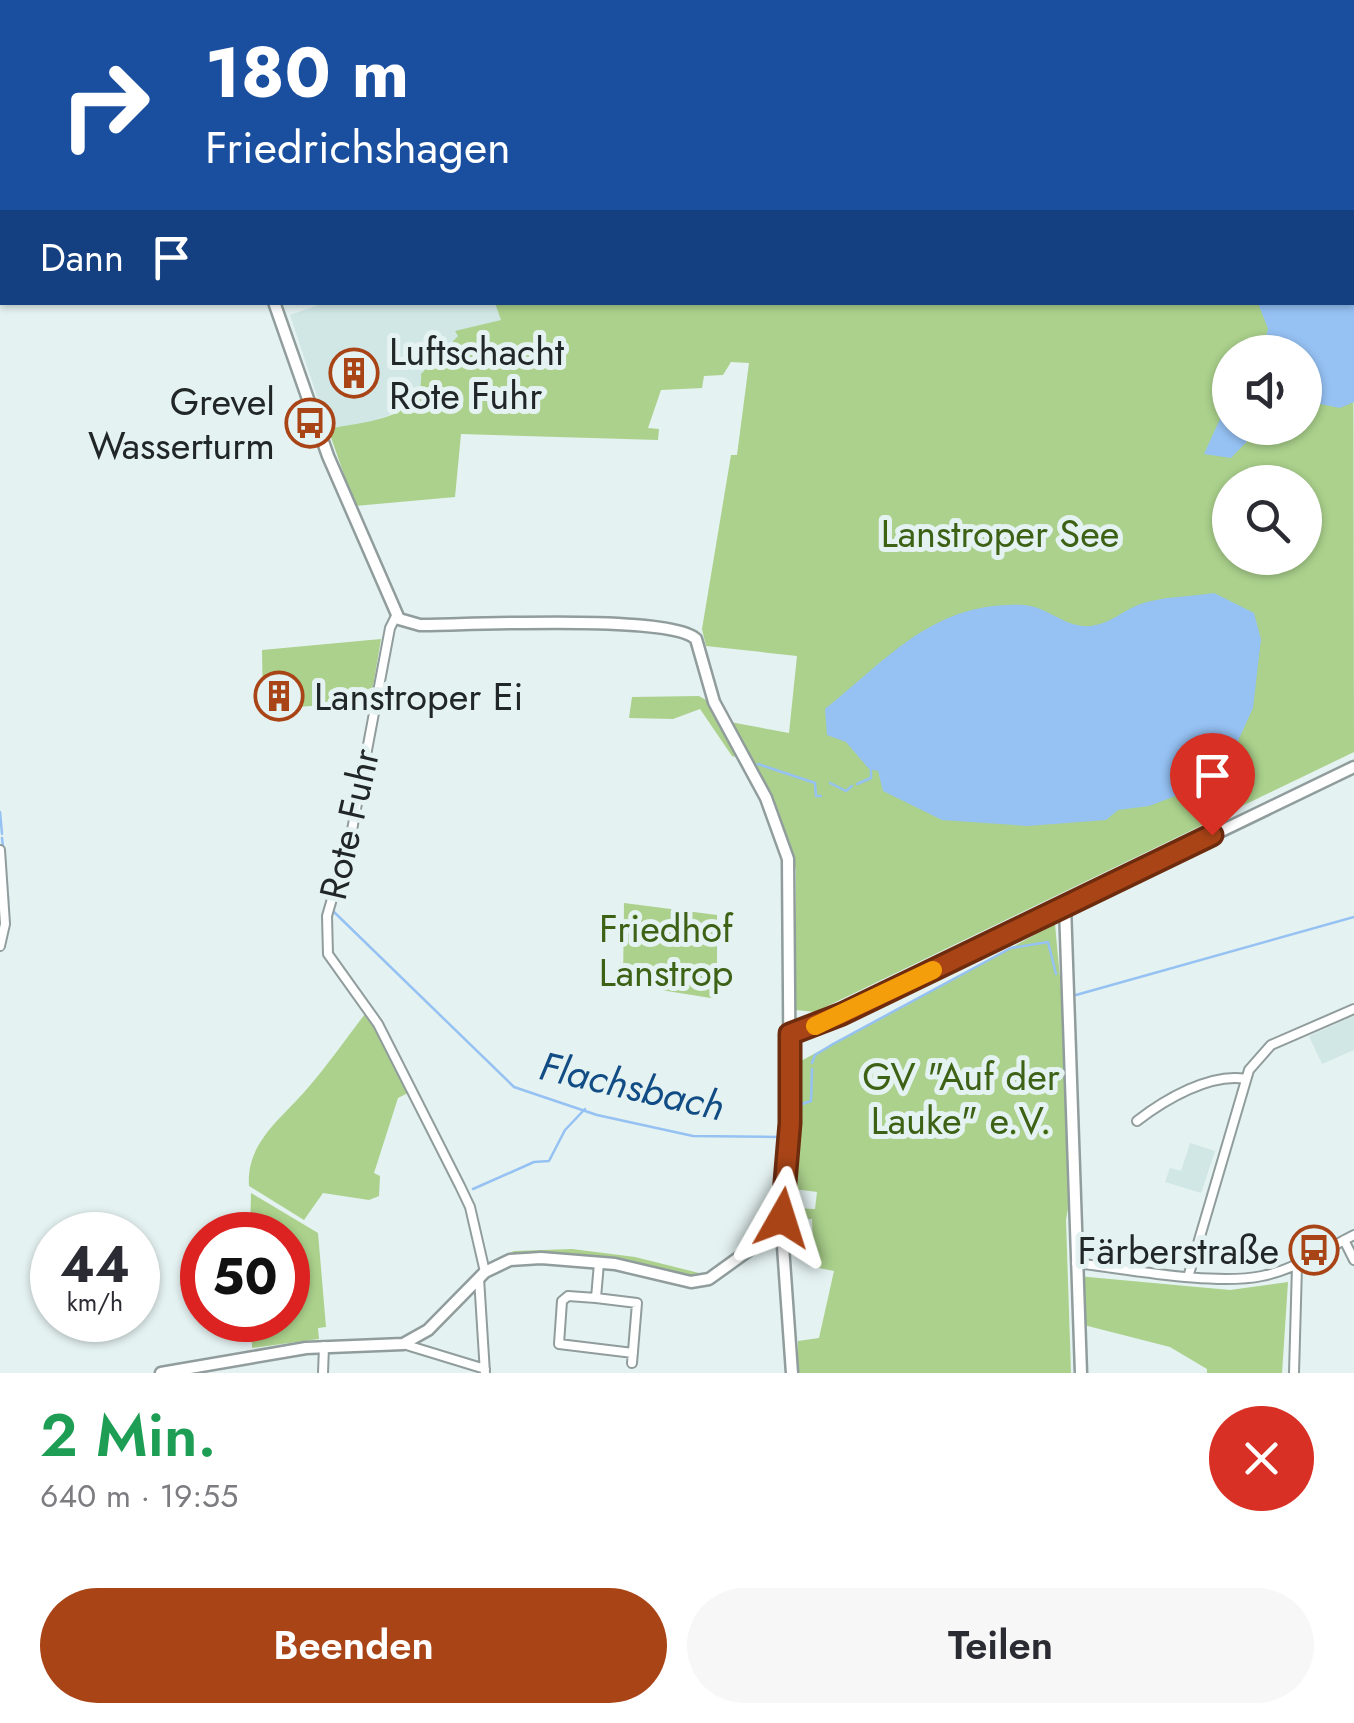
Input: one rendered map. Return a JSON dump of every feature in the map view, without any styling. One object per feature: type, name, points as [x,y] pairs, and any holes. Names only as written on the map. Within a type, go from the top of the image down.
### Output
[{"type":"main road","points":[[275,305],[328,456],[396,616],[420,625],[630,624],[694,635],[714,702],[766,798],[786,852],[790,1136],[782,1232],[792,1373]]},
{"type":"main road","points":[[790,1034],[1354,767]]},
{"type":"main road","points":[[1065,906],[1081,1373]]},
{"type":"main road","points":[[161,1373],[324,1346],[408,1347],[482,1275],[521,1258],[599,1263],[691,1282],[708,1279],[782,1232]]},
{"type":"street","name":"Rote Fuhr","points":[[396,616],[390,628],[352,830],[324,932],[328,954],[378,1024],[470,1207],[482,1275],[486,1371]]},
{"type":"street","points":[[0,850],[5,924],[0,946]]},
{"type":"street","points":[[1188,1274],[1246,1078],[1271,1045],[1354,1009]]},
{"type":"street","points":[[1138,1121],[1153,1108],[1215,1080],[1246,1078]]},
{"type":"street","points":[[1076,1263],[1244,1278],[1296,1266],[1354,1235]]},
{"type":"street","points":[[1344,1240],[1354,1260]]},
{"type":"street","points":[[596,1298],[599,1263]]},
{"type":"street","points":[[1294,1373],[1296,1266]]},
{"type":"street","points":[[568,1296],[596,1298],[637,1303],[632,1358],[560,1344],[562,1302],[568,1296]]},
{"type":"street","points":[[323,1373],[324,1346]]},
{"type":"street","points":[[408,1347],[486,1371]]},
{"type":"shaded area","points":[[319,305],[496,305],[501,320],[458,336],[422,374],[422,382],[407,408],[367,424],[328,429],[290,315]]},
{"type":"shaded area","points":[[1354,1016],[1354,1050],[1322,1064],[1309,1036]]},
{"type":"shaded area","points":[[1190,1143],[1215,1151],[1201,1193],[1165,1182],[1170,1168],[1181,1171]]},
{"type":"green space","name":"Lanstroper See","points":[[496,305],[1353,305],[1354,752],[815,1012],[796,1010],[796,869],[763,786],[730,722],[789,733],[797,656],[706,646],[702,629],[731,455],[737,455],[749,363],[731,362],[723,375],[704,376],[702,388],[661,390],[648,428],[659,429],[658,440],[461,434],[455,497],[355,506],[328,429],[372,421],[402,410],[419,390],[421,374],[458,336],[455,331],[501,320]]},
{"type":"green space","points":[[381,639],[373,687],[360,693],[360,703],[263,709],[262,650]]},
{"type":"green space","points":[[699,696],[711,703],[740,758],[732,756],[700,709],[673,719],[629,718],[632,697]]},
{"type":"green space","name":"Friedhof Lanstrop","points":[[624,903],[717,915],[717,999],[623,984]]},
{"type":"green space","name":"GV \"Auf der Lauke\" e.V.","points":[[1055,924],[1071,1098],[1073,1180],[1066,1220],[1071,1373],[797,1373],[798,1341],[819,1338],[834,1271],[814,1267],[812,1219],[788,1219],[790,1208],[815,1209],[817,1192],[794,1189],[799,1062]]},
{"type":"green space","points":[[368,1010],[412,1091],[398,1098],[374,1173],[380,1176],[379,1196],[369,1200],[323,1193],[310,1212],[291,1212],[249,1186],[250,1171],[259,1144]]},
{"type":"green space","points":[[251,1193],[283,1212],[251,1212]]},
{"type":"green space","points":[[310,1228],[318,1233],[326,1327],[318,1328],[319,1339],[310,1340]]},
{"type":"green space","points":[[572,1249],[635,1257],[707,1275],[691,1282],[654,1272],[541,1258],[484,1266],[514,1251]]},
{"type":"green space","points":[[1077,1276],[1230,1290],[1288,1282],[1282,1373],[1207,1373],[1207,1369],[1170,1347],[1080,1324]]},
{"type":"green space","points":[[252,1342],[297,1342],[252,1348]]},
{"type":"water","points":[[1259,305],[1354,305],[1354,402],[1340,408],[1322,404],[1322,335],[1266,335],[1268,329]]},
{"type":"water","points":[[1212,436],[1212,445],[1244,445],[1231,458],[1204,454]]},
{"type":"water","name":"Lanstroper See","points":[[1214,593],[1254,613],[1261,639],[1253,708],[1237,743],[1178,795],[1149,806],[1118,810],[1106,820],[1027,826],[942,820],[883,791],[878,771],[869,769],[846,742],[827,735],[825,709],[914,637],[963,613],[991,606],[1023,605],[1086,626],[1107,621],[1147,602]]},
{"type":"waterway","points":[[758,764],[815,783],[816,796],[821,796]]},
{"type":"waterway","points":[[857,784],[871,778],[871,770]]},
{"type":"waterway","points":[[830,783],[846,791],[852,786]]},
{"type":"waterway","points":[[0,812],[2,834]]},
{"type":"waterway","points":[[2,838],[3,847]]},
{"type":"waterway","points":[[5,875],[7,888]]},
{"type":"waterway","points":[[8,897],[8,915]]},
{"type":"waterway","name":"Flachsbach","points":[[333,911],[514,1087],[597,1115],[693,1136],[779,1137],[783,1106]]},
{"type":"waterway","name":"Flachsbach","points":[[1076,995],[1354,917]]},
{"type":"waterway","name":"Flachsbach","points":[[812,1063],[815,1055],[833,1044],[1011,948],[1048,942],[1056,974]]},
{"type":"waterway","name":"Flachsbach","points":[[796,1106],[811,1101],[812,1069]]},
{"type":"waterway","points":[[473,1189],[534,1162],[549,1161],[565,1130],[585,1109]]},
{"type":"slow traffic","points":[[815,1026],[933,970]]},
{"type":"place","name":"Luftschacht Rote Fuhr","points":[[354,373]]},
{"type":"place","name":"Grevel Wasserturm","points":[[310,423]]},
{"type":"place","name":"Lanstroper Ei","points":[[279,696]]},
{"type":"place","name":"Färberstraße","points":[[1314,1250]]},
{"type":"route","points":[[782,1218],[790,1123],[790,1034],[800,1034],[1212,835]]}]
